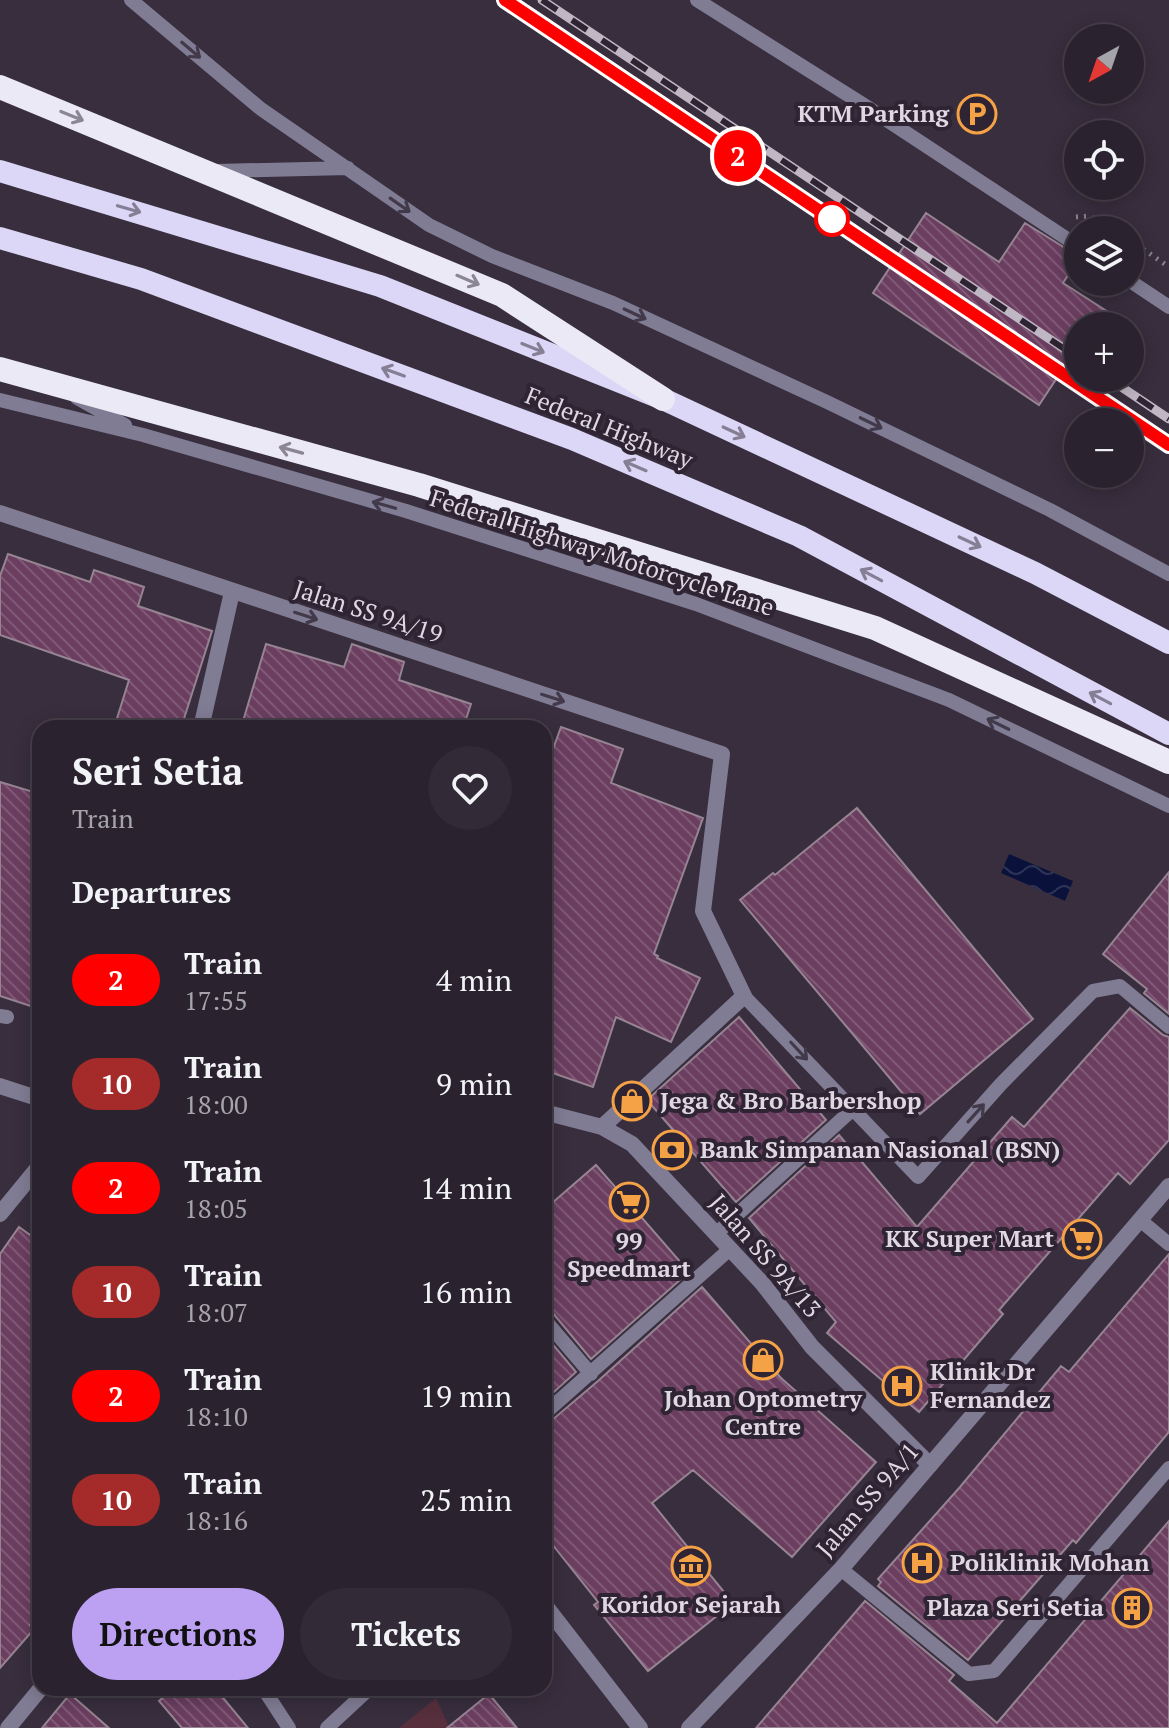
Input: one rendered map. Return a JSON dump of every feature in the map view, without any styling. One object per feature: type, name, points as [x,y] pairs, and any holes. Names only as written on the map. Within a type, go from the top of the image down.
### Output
[{"type":"highway","points":[[0,87],[502,295],[663,399]]},
{"type":"highway","name":"Federal Highway","points":[[0,171],[380,286],[663,399],[1035,573],[1169,643]]},
{"type":"highway","name":"Federal Highway","points":[[0,238],[141,279],[600,451],[799,536],[1169,734]]},
{"type":"highway","points":[[4,370],[419,485],[875,628],[1169,762]]},
{"type":"street","name":"Jalan SS 9A/19","points":[[0,513],[722,754],[703,911],[744,996]]},
{"type":"street","points":[[203,720],[232,592]]},
{"type":"street","points":[[602,1127],[744,996]]},
{"type":"street","points":[[0,1086],[32,1096]]},
{"type":"street","name":"Jalan SS 9A/13","points":[[552,1114],[602,1127],[632,1144],[762,1283],[812,1347],[930,1465]]},
{"type":"street","points":[[0,1214],[32,1175]]},
{"type":"street","name":"Jalan SS 9A/1","points":[[689,1728],[841,1569],[1169,1186]]},
{"type":"street","points":[[552,1614],[640,1728]]},
{"type":"street","points":[[8,1728],[34,1696]]},
{"type":"lane","points":[[131,0],[261,109],[429,225],[492,256],[613,303],[827,402],[1050,510],[1169,574]]},
{"type":"lane","points":[[697,0],[1064,237]]},
{"type":"lane","points":[[207,172],[348,168]]},
{"type":"lane","points":[[1144,290],[1169,307]]},
{"type":"lane","points":[[53,385],[143,435]]},
{"type":"lane","name":"Federal Highway Motorcycle Lane","points":[[0,400],[143,435],[406,511],[696,604],[949,700],[1169,806]]},
{"type":"lane","points":[[744,996],[918,1177],[1001,1084],[1093,991],[1120,986],[1169,1027]]},
{"type":"lane","points":[[717,1233],[854,1108]]},
{"type":"lane","points":[[1140,1220],[1169,1244]]},
{"type":"lane","points":[[552,1407],[730,1249]]},
{"type":"lane","points":[[552,1328],[591,1374]]},
{"type":"lane","points":[[841,1569],[969,1674],[994,1671],[1169,1468]]},
{"type":"lane","points":[[268,1696],[289,1728]]},
{"type":"lane","points":[[327,1728],[361,1696]]},
{"type":"path","points":[[1144,250],[1169,267]]},
{"type":"shaded area","points":[[436,1698],[448,1728],[399,1728]]},
{"type":"water","points":[[1009,854],[1073,881],[1065,901],[1001,873]]},
{"type":"building","points":[[926,213],[999,262],[1025,223],[1064,247],[1064,296],[1083,296],[1108,312],[1064,312],[1064,367],[1039,405],[873,293]]},
{"type":"building","points":[[8,554],[90,582],[94,570],[144,587],[138,606],[212,631],[184,720],[116,720],[129,680],[0,635],[0,576]]},
{"type":"building","points":[[266,644],[344,667],[352,644],[404,662],[399,680],[471,704],[466,720],[243,720]]},
{"type":"building","points":[[561,727],[623,749],[611,783],[703,818],[654,954],[700,978],[671,1042],[616,1017],[593,1087],[552,1073],[552,752]]},
{"type":"building","points":[[0,782],[32,792],[32,1006],[0,996]]},
{"type":"building","points":[[857,808],[1033,1019],[920,1114],[740,900]]},
{"type":"building","points":[[1169,872],[1169,1014],[1144,993],[1147,989],[1103,954]]},
{"type":"building","points":[[1130,1008],[1169,1037],[1169,1140],[1130,1184],[1118,1173],[999,1310],[1003,1314],[919,1412],[827,1333],[836,1322],[749,1218],[839,1135],[917,1227],[1012,1117],[1024,1127]]},
{"type":"building","points":[[739,1017],[826,1120],[736,1202],[647,1100]]},
{"type":"building","points":[[596,1165],[689,1272],[591,1359],[552,1312],[552,1203]]},
{"type":"building","points":[[19,1227],[32,1236],[32,1631],[0,1668],[0,1254]]},
{"type":"building","points":[[1169,1254],[1169,1432],[1076,1543],[1073,1540],[968,1660],[878,1586],[881,1582],[878,1579],[1061,1366],[1069,1372]]},
{"type":"building","points":[[702,1287],[781,1378],[876,1462],[792,1557],[693,1470],[652,1503],[733,1603],[648,1671],[594,1605],[598,1602],[552,1544],[552,1420]]},
{"type":"building","points":[[552,1344],[576,1372],[552,1394]]},
{"type":"building","points":[[1169,1521],[1169,1728],[756,1728],[865,1601],[954,1675],[949,1681],[997,1723]]},
{"type":"building","points":[[68,1696],[72,1696],[109,1728],[42,1728]]},
{"type":"building","points":[[165,1696],[222,1696],[248,1728],[182,1728],[159,1701]]},
{"type":"building","points":[[487,1696],[491,1696],[517,1728],[447,1728]]},
{"type":"railway","points":[[505,0],[1169,445]]},
{"type":"railway","points":[[542,0],[1064,349]]},
{"type":"railway","points":[[1129,392],[1169,419]]},
{"type":"train","name":"2","points":[[505,0],[1169,445]]},
{"type":"place","name":"KTM Parking","points":[[977,114]]},
{"type":"place","name":"Jega & Bro Barbershop","points":[[632,1101]]},
{"type":"place","name":"Bank Simpanan Nasional (BSN)","points":[[672,1150]]},
{"type":"place","name":"99 Speedmart","points":[[629,1202]]},
{"type":"place","name":"KK Super Mart","points":[[1082,1239]]},
{"type":"place","name":"Johan Optometry Centre","points":[[763,1360]]},
{"type":"place","name":"Klinik Dr Fernandez","points":[[902,1386]]},
{"type":"place","name":"Poliklinik Mohan","points":[[922,1563]]},
{"type":"place","name":"Koridor Sejarah","points":[[691,1566]]},
{"type":"place","name":"Plaza Seri Setia","points":[[1132,1608]]}]
